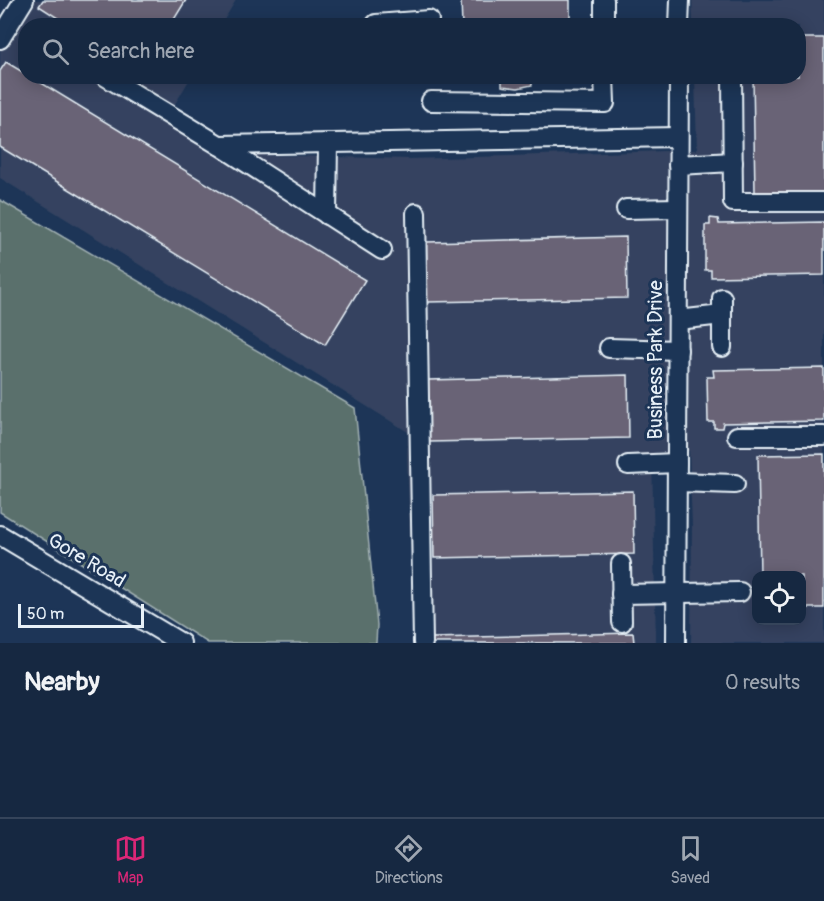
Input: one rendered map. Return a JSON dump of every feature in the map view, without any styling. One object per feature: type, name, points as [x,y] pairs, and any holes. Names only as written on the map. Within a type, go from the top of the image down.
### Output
[{"type":"street","points":[[8,29],[24,0]]},
{"type":"street","points":[[604,0],[604,18]]},
{"type":"street","points":[[679,18],[680,0]]},
{"type":"street","points":[[118,84],[219,145],[382,250]]},
{"type":"street","points":[[431,101],[605,103],[604,84]]},
{"type":"street","name":"Business Park Drive","points":[[675,643],[679,84]]},
{"type":"street","points":[[732,84],[733,202],[824,202]]},
{"type":"street","points":[[219,145],[678,136]]},
{"type":"street","points":[[327,215],[328,143]]},
{"type":"street","points":[[678,165],[733,162]]},
{"type":"street","points":[[626,209],[677,208]]},
{"type":"street","points":[[416,213],[423,643]]},
{"type":"street","points":[[678,320],[722,306],[722,348]]},
{"type":"street","points":[[609,348],[678,350]]},
{"type":"street","points":[[736,436],[824,436]]},
{"type":"street","points":[[628,465],[677,463]]},
{"type":"street","points":[[677,482],[735,484]]},
{"type":"street","name":"Gore Road","points":[[0,535],[181,643]]},
{"type":"street","points":[[621,564],[622,622]]},
{"type":"street","points":[[621,594],[740,592]]},
{"type":"shaded area","points":[[15,0],[236,0],[225,18],[18,18],[18,84],[187,84],[165,121],[225,154],[409,159],[697,150],[695,84],[806,84],[806,18],[693,18],[692,0],[824,0],[824,643],[691,643],[692,525],[689,451],[652,456],[656,643],[414,643],[408,432],[0,178],[0,26]]},
{"type":"green space","points":[[0,200],[355,408],[377,625],[376,643],[208,643],[0,512]]},
{"type":"building","points":[[43,0],[186,0],[175,18],[58,18],[39,6]]},
{"type":"building","points":[[461,0],[570,0],[570,18],[462,18]]},
{"type":"building","points":[[806,38],[824,38],[824,192],[755,192],[753,84],[806,84]]},
{"type":"building","points":[[6,62],[18,69],[18,84],[43,84],[365,280],[325,345],[0,147],[0,71]]},
{"type":"building","points":[[502,84],[532,84],[518,88],[502,86]]},
{"type":"building","points":[[710,218],[718,219],[719,224],[824,222],[824,275],[711,277],[711,270],[705,270],[705,225],[710,225]]},
{"type":"building","points":[[626,237],[627,298],[427,302],[426,242]]},
{"type":"building","points":[[824,368],[824,421],[723,423],[722,428],[714,428],[714,422],[708,422],[707,377],[714,377],[713,370]]},
{"type":"building","points":[[628,375],[629,438],[429,442],[428,380]]},
{"type":"building","points":[[824,454],[824,608],[806,608],[806,571],[760,571],[758,455]]},
{"type":"building","points":[[633,491],[634,554],[434,558],[433,495]]},
{"type":"building","points":[[633,633],[634,643],[432,643],[432,638]]}]
